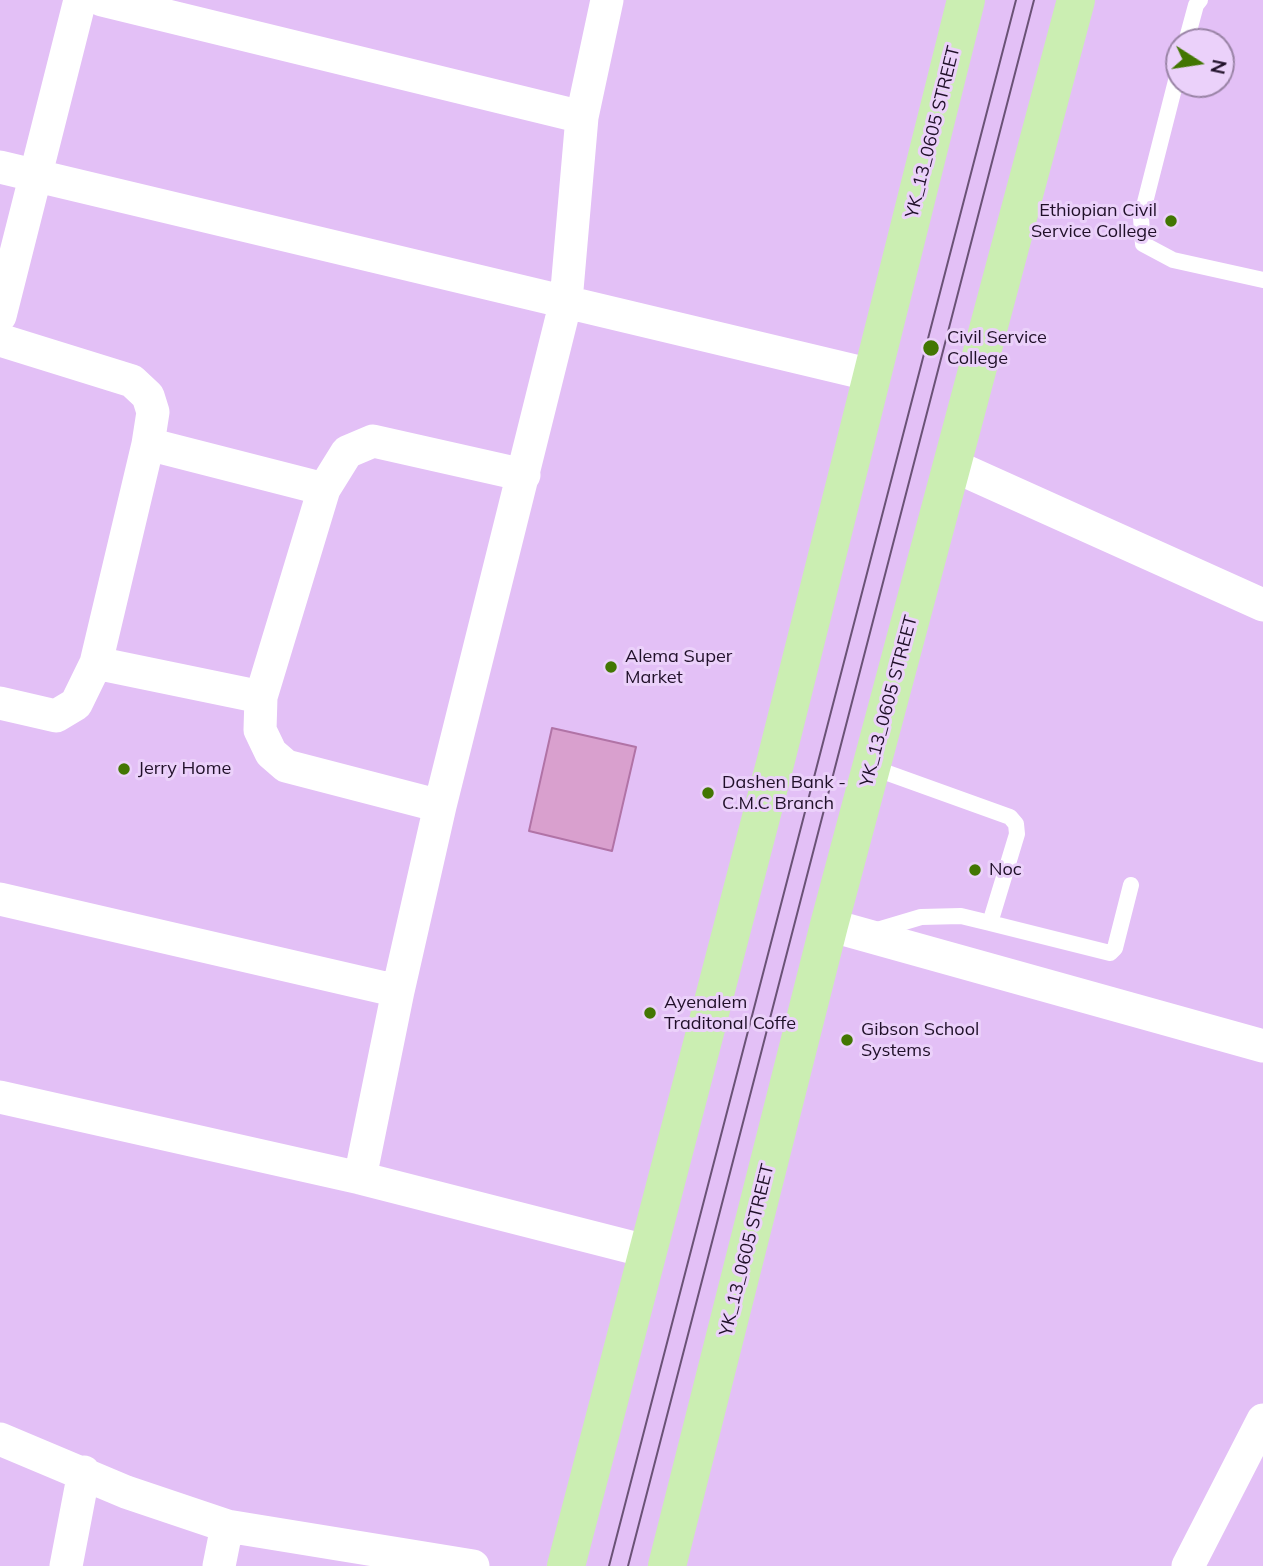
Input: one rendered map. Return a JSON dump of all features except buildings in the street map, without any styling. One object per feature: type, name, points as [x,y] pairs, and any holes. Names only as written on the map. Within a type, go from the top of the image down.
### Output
[{"type":"main road","name":"YK_13_0605 STREET","points":[[566,1566],[777,756],[966,0]]},
{"type":"main road","name":"YK_13_0605 STREET","points":[[667,1566],[846,930],[871,767],[954,466],[1076,0]]},
{"type":"street","points":[[0,316],[80,0]]},
{"type":"street","points":[[102,0],[582,117]]},
{"type":"street","points":[[360,1178],[398,991],[440,806],[566,301],[582,117],[607,0]]},
{"type":"street","points":[[0,167],[873,375]]},
{"type":"street","points":[[0,340],[132,381],[148,396],[153,412],[148,444],[96,663],[76,704],[56,716],[0,703]]},
{"type":"street","points":[[440,806],[286,766],[271,753],[260,730],[261,697],[324,489],[347,452],[373,441],[524,475]]},
{"type":"street","points":[[148,444],[324,489]]},
{"type":"street","points":[[954,466],[1263,605]]},
{"type":"street","points":[[96,663],[261,697]]},
{"type":"street","points":[[0,898],[398,991]]},
{"type":"street","points":[[846,930],[1263,1046]]},
{"type":"street","points":[[0,1097],[360,1178],[646,1251]]},
{"type":"street","points":[[1188,1566],[1263,1420]]},
{"type":"street","points":[[0,1439],[84,1472],[126,1492],[227,1526],[473,1566]]},
{"type":"street","points":[[66,1566],[84,1472]]},
{"type":"street","points":[[219,1566],[227,1526]]},
{"type":"lane","points":[[1190,28],[1200,0]]},
{"type":"lane","points":[[1172,98],[1141,218],[1143,244],[1173,260],[1263,280]]},
{"type":"lane","points":[[871,767],[1010,817],[1016,824],[1017,834],[990,923]]},
{"type":"lane","points":[[846,930],[921,917],[961,916],[1110,953],[1115,948],[1131,885]]},
{"type":"tram line","points":[[609,1566],[1016,0]]},
{"type":"tram line","points":[[628,1566],[1034,0]]},
{"type":"place","name":"Ethiopian Civil Service College","points":[[1171,221]]},
{"type":"place","name":"Civil Service College","points":[[931,348]]},
{"type":"place","name":"Alema Super Market","points":[[611,667]]},
{"type":"place","name":"Jerry Home","points":[[124,769]]},
{"type":"place","name":"Dashen Bank - C.M.C Branch","points":[[708,793]]},
{"type":"place","name":"Noc","points":[[975,870]]},
{"type":"place","name":"Ayenalem Traditonal Coffe","points":[[650,1013]]},
{"type":"place","name":"Gibson School Systems","points":[[847,1040]]}]
